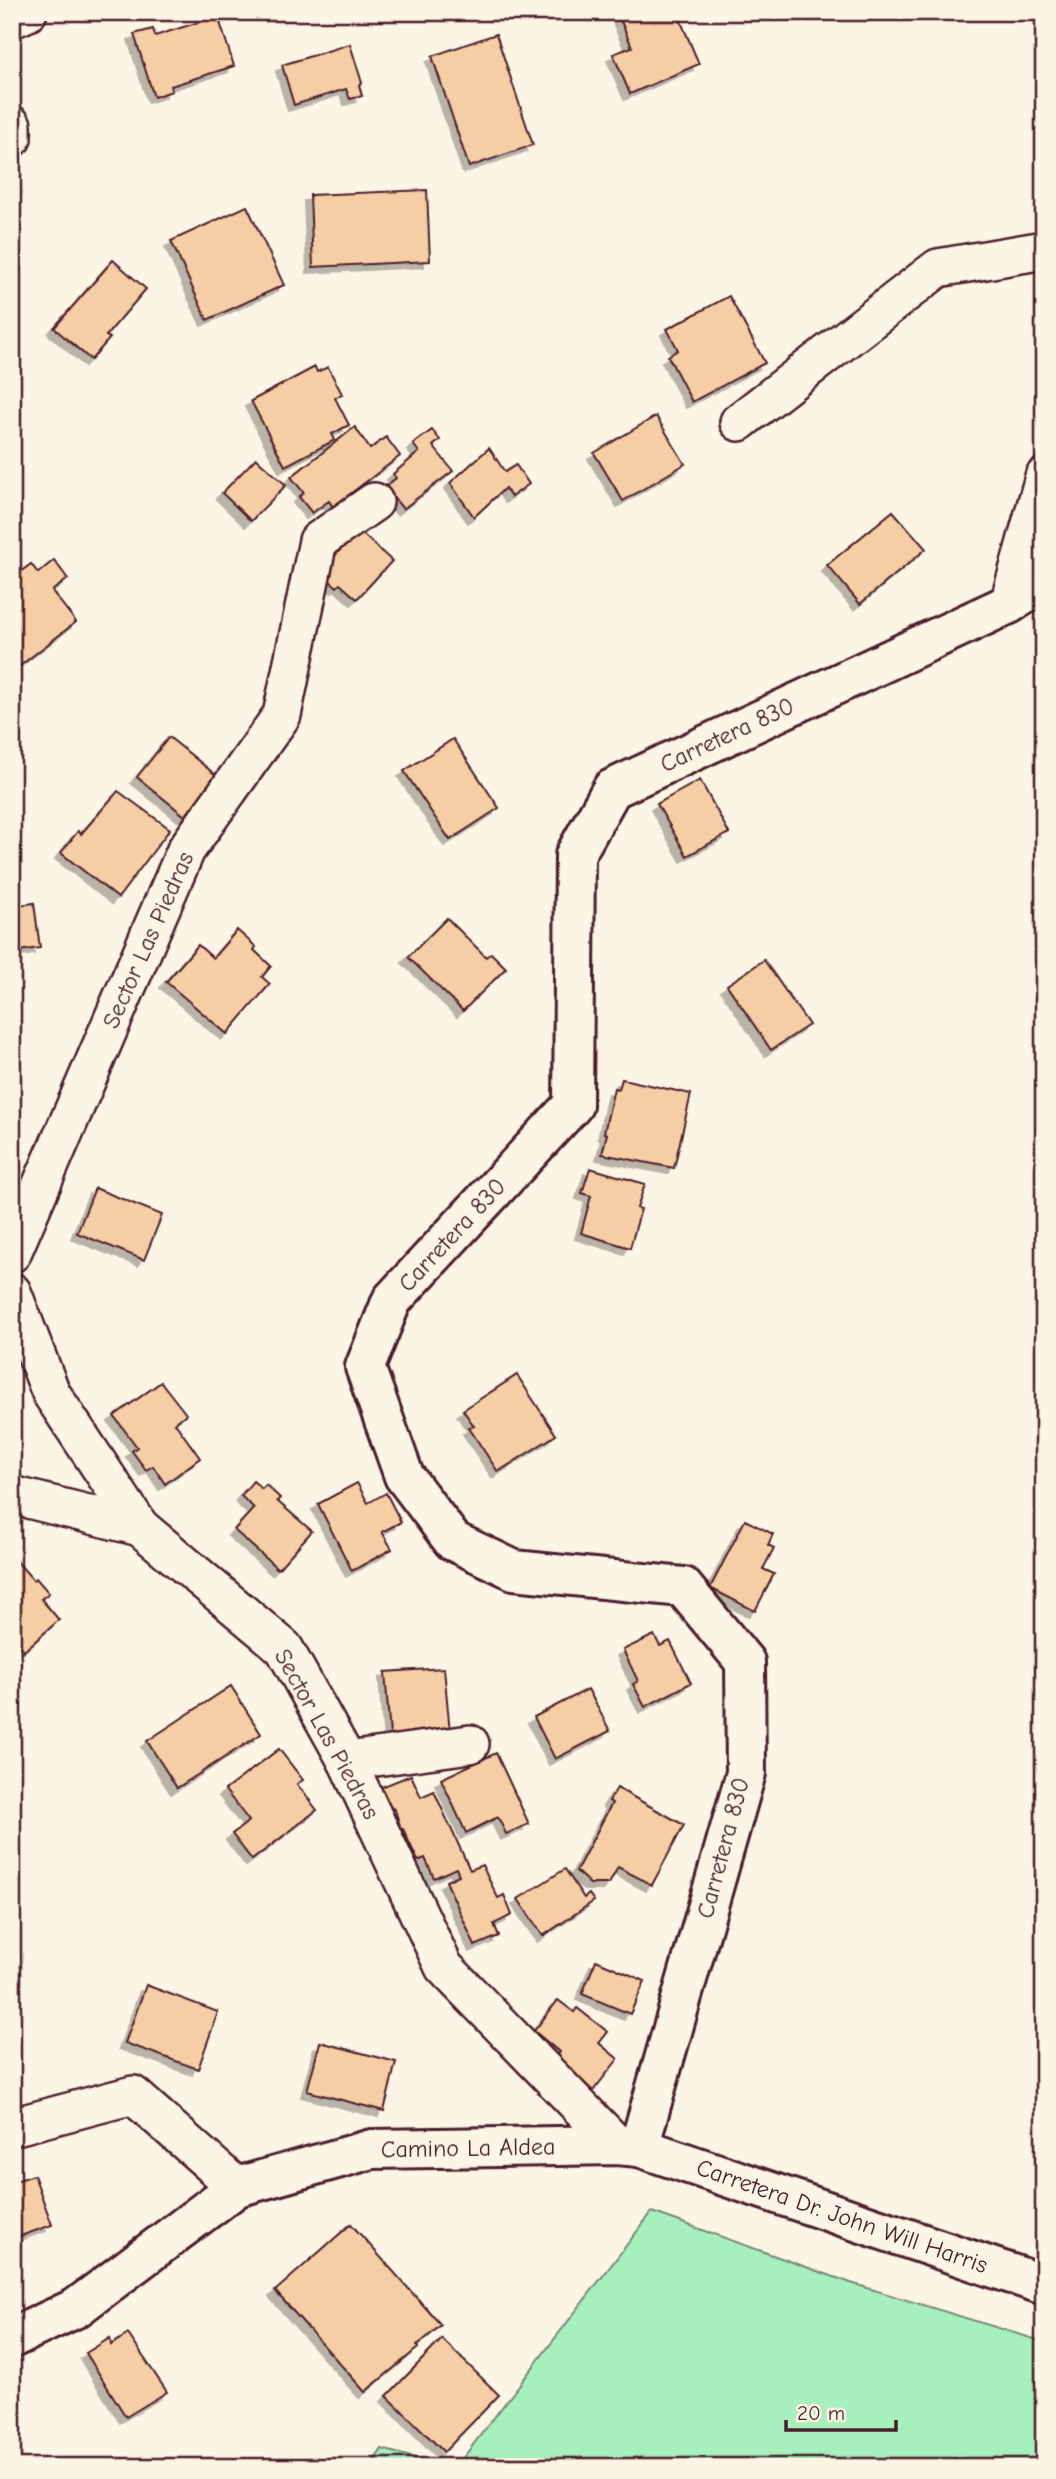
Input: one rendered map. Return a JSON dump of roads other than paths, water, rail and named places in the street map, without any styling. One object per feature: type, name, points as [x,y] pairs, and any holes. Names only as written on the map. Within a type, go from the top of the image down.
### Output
[{"type":"street","points":[[12,19],[28,12]]},
{"type":"street","points":[[12,125],[12,138]]},
{"type":"street","points":[[738,422],[938,268],[1044,250]]},
{"type":"street","points":[[1009,604],[1044,477]]},
{"type":"street","name":"Sector Las Piedras","points":[[12,1253],[186,850],[282,715],[318,541],[374,502]]},
{"type":"street","name":"Carretera 830","points":[[628,2146],[746,1773],[745,1662],[683,1587],[514,1570],[453,1541],[404,1476],[365,1367],[392,1300],[573,1105],[575,855],[612,789],[1009,604],[1044,581]]},
{"type":"street","name":"Sector Las Piedras","points":[[12,1292],[51,1392],[140,1527],[284,1648],[347,1761],[444,1967],[628,2146]]},
{"type":"street","points":[[12,1495],[140,1527]]},
{"type":"street","points":[[347,1761],[470,1744]]},
{"type":"street","points":[[12,2127],[133,2095],[237,2187]]},
{"type":"street","name":"Camino La Aldea","points":[[12,2338],[76,2308],[237,2187],[372,2149],[628,2146]]},
{"type":"street","name":"Carretera Dr. John Will Harris","points":[[628,2146],[1044,2285]]}]
